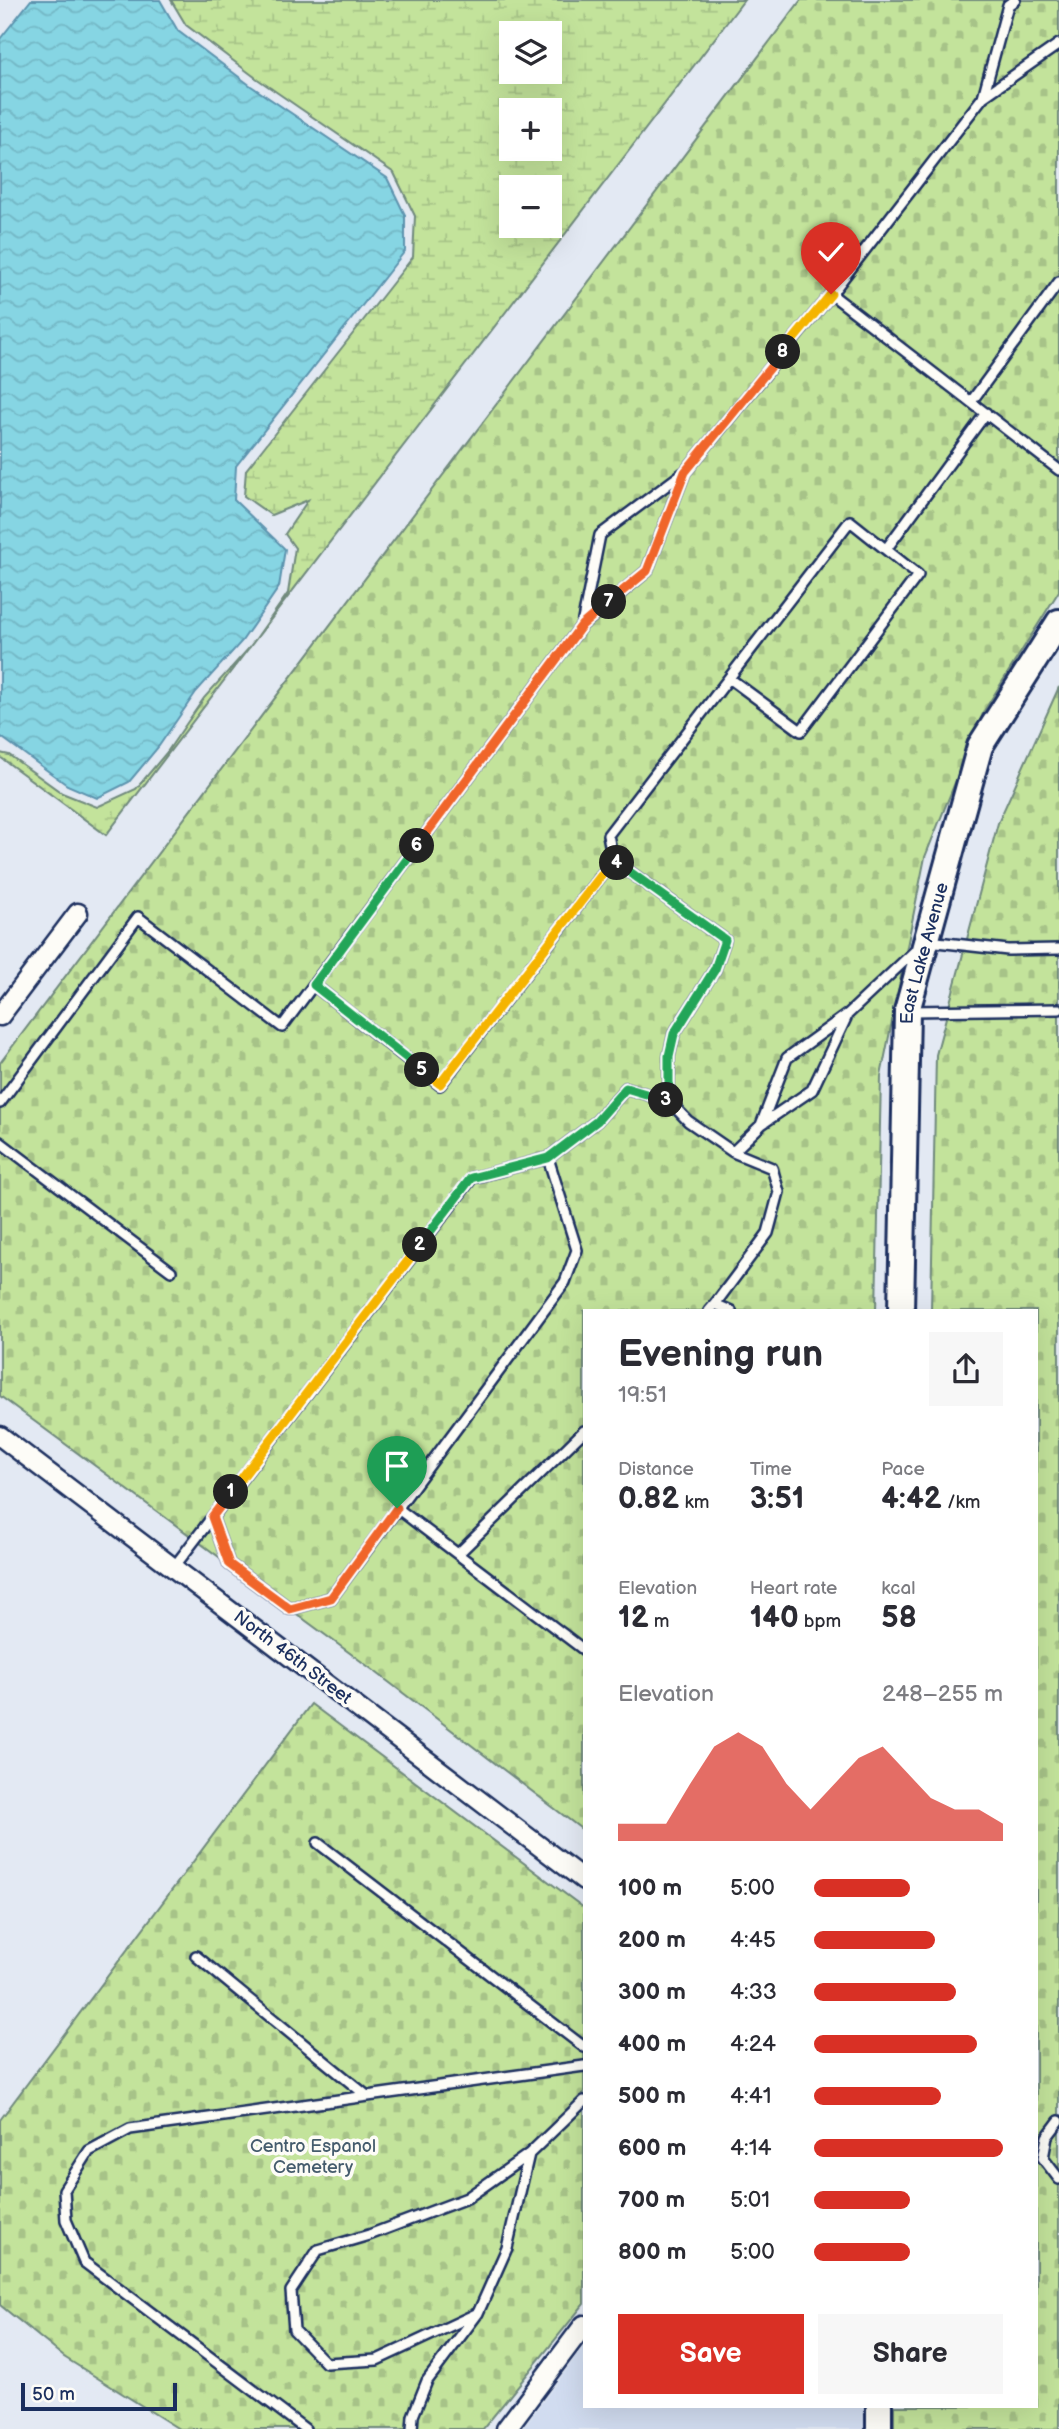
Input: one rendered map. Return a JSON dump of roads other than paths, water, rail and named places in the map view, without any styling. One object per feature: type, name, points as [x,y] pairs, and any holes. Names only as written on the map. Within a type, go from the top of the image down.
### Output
[{"type":"street","name":"East Lake Avenue","points":[[901,1309],[907,1012],[980,746],[1059,622]]},
{"type":"street","points":[[0,1016],[78,913]]},
{"type":"street","name":"North 46th Street","points":[[0,1436],[583,1879]]},
{"type":"street","points":[[506,2429],[583,2326]]},
{"type":"street","points":[[879,2408],[879,2429]]},
{"type":"lane","points":[[983,97],[1008,5],[1015,0]]},
{"type":"lane","points":[[582,625],[600,536],[685,472],[831,294],[983,97],[1059,44]]},
{"type":"lane","points":[[971,402],[1058,284]]},
{"type":"lane","points":[[831,294],[1059,470]]},
{"type":"lane","points":[[887,548],[986,413]]},
{"type":"lane","points":[[0,1103],[138,918],[282,1027],[582,625],[647,571],[685,472]]},
{"type":"lane","points":[[669,1101],[669,1056],[674,1034],[715,969],[725,940],[613,860],[608,835],[729,678],[850,521],[918,575],[801,731],[729,678]]},
{"type":"lane","points":[[314,985],[440,1084],[613,860]]},
{"type":"lane","points":[[761,1125],[787,1058],[848,1014],[926,941],[1008,950],[1059,949]]},
{"type":"lane","points":[[907,1012],[1059,1009]]},
{"type":"lane","points":[[733,1152],[761,1125],[812,1090],[848,1014]]},
{"type":"lane","points":[[174,1567],[471,1178],[548,1158],[597,1121],[626,1088],[669,1101],[688,1121],[733,1152],[772,1168],[779,1192],[768,1233],[712,1308]]},
{"type":"lane","points":[[0,1142],[172,1271]]},
{"type":"lane","points":[[212,1517],[229,1564],[290,1609],[331,1598],[565,1282],[577,1250],[548,1158]]},
{"type":"lane","points":[[458,1554],[583,1432]]},
{"type":"lane","points":[[397,1508],[583,1649]]},
{"type":"lane","points":[[318,1843],[583,2046]]},
{"type":"lane","points":[[196,1956],[367,2096]]},
{"type":"lane","points":[[305,2429],[83,2262],[66,2220],[64,2190],[89,2151],[131,2129],[583,2066]]},
{"type":"lane","points":[[478,2313],[377,2360],[327,2363],[294,2330],[291,2291],[318,2250],[369,2235],[467,2198],[529,2154],[583,2102]]},
{"type":"lane","points":[[1059,2121],[1047,2137],[1043,2158],[1059,2179]]},
{"type":"lane","points":[[412,2429],[413,2416],[427,2382],[478,2313],[507,2248],[529,2154]]},
{"type":"water","points":[[31,0],[160,0],[178,31],[251,86],[387,178],[405,215],[405,251],[236,466],[234,500],[285,549],[279,587],[242,641],[196,692],[159,746],[129,782],[97,798],[67,785],[0,736],[0,39]]},
{"type":"park label","name":"Centro Espanol Cemetery","points":[[313,2156]]}]
